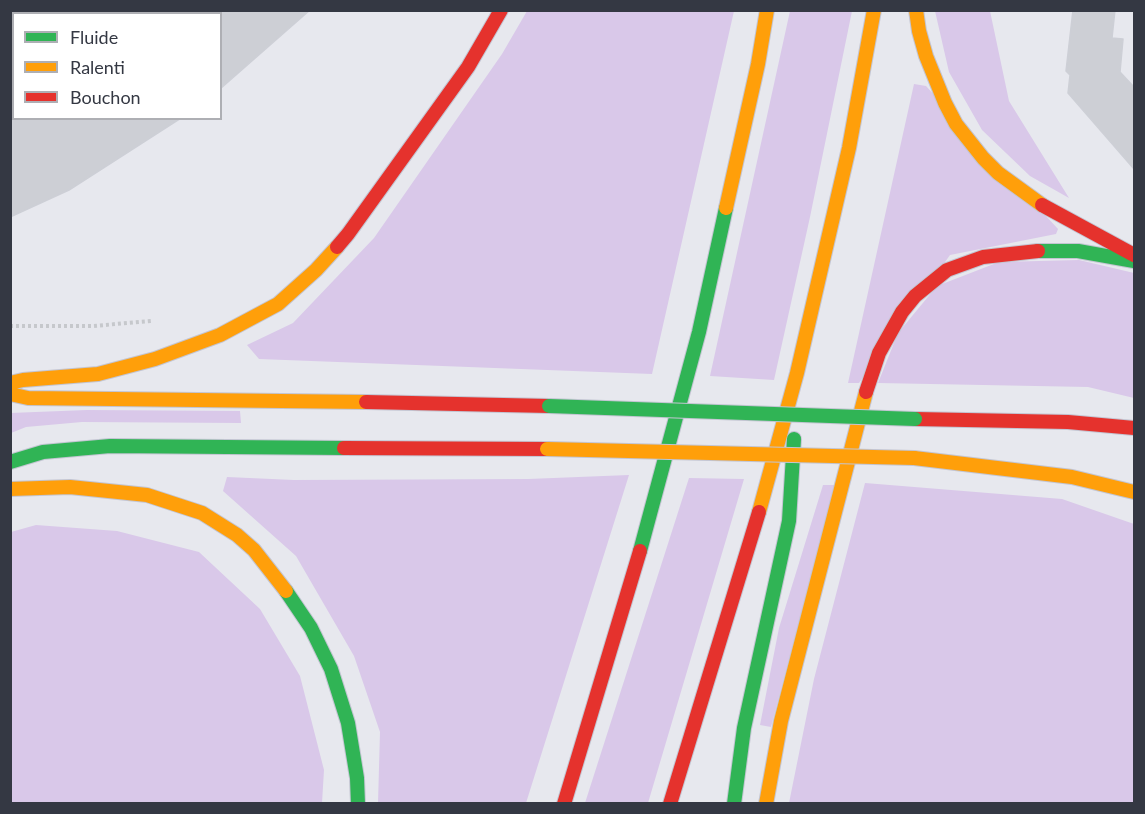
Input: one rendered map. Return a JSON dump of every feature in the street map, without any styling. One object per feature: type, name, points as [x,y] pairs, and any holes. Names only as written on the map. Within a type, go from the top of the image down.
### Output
[{"type":"main road","points":[[10,383],[98,374],[155,358],[220,335],[278,304],[316,270],[348,234],[468,67],[501,10]]},
{"type":"main road","points":[[564,804],[629,592],[699,332],[758,64],[767,10]]},
{"type":"main road","points":[[670,804],[747,556],[797,373],[849,148],[874,10]]},
{"type":"main road","points":[[916,10],[926,56],[945,103],[956,124],[982,158],[998,173],[1046,208],[1134,255]]},
{"type":"main road","points":[[766,804],[781,721],[868,386],[879,353],[902,312],[915,296],[947,270],[983,257],[1044,250],[1078,251],[1134,261]]},
{"type":"main road","points":[[734,804],[744,728],[789,521],[797,373]]},
{"type":"main road","points":[[10,394],[27,398],[242,399],[549,406],[1068,422],[1134,428]]},
{"type":"main road","points":[[10,462],[43,452],[110,446],[547,449],[914,458],[1072,477],[1134,492]]},
{"type":"main road","points":[[10,489],[70,487],[147,495],[202,513],[237,535],[254,550],[292,598],[331,669],[348,723],[357,778],[358,804]]},
{"type":"path","points":[[10,326],[93,326],[162,320]]},
{"type":"shaded area","points":[[527,11],[734,11],[652,374],[259,359],[247,345],[293,323],[374,238],[502,54]]},
{"type":"shaded area","points":[[790,11],[852,11],[810,217],[774,380],[710,376]]},
{"type":"shaded area","points":[[935,11],[990,11],[1009,101],[1069,198],[1030,176],[982,130],[949,72]]},
{"type":"shaded area","points":[[914,84],[926,86],[1058,229],[1056,234],[950,255],[859,383],[848,383]]},
{"type":"shaded area","points":[[1079,260],[1134,273],[1134,398],[1088,387],[878,383],[898,333],[937,286],[999,262]]},
{"type":"shaded area","points":[[87,410],[240,411],[241,423],[82,422],[26,427],[11,433],[10,413]]},
{"type":"shaded area","points":[[629,475],[526,803],[378,803],[380,732],[354,656],[296,556],[223,491],[227,477],[294,480],[528,479]]},
{"type":"shaded area","points":[[689,478],[744,479],[648,803],[585,803]]},
{"type":"shaded area","points":[[865,483],[1062,499],[1134,524],[1134,803],[789,803],[814,679]]},
{"type":"shaded area","points":[[823,485],[835,485],[771,727],[760,725],[779,628]]},
{"type":"shaded area","points":[[36,525],[117,531],[199,552],[260,609],[300,676],[324,770],[322,803],[11,803],[11,532]]},
{"type":"building","points":[[220,10],[310,10],[222,87],[222,12]]},
{"type":"building","points":[[1073,10],[1115,10],[1112,38],[1123,39],[1120,72],[1134,87],[1134,169],[1068,93],[1070,75],[1066,71]]},
{"type":"building","points":[[10,118],[12,120],[178,120],[69,190],[10,217]]},
{"type":"traffic: fast","points":[[640,551],[699,332],[726,208]]},
{"type":"traffic: fast","points":[[1038,251],[1078,251],[1134,261]]},
{"type":"traffic: fast","points":[[549,406],[915,419]]},
{"type":"traffic: fast","points":[[734,804],[744,728],[789,521],[794,439]]},
{"type":"traffic: fast","points":[[10,462],[43,452],[110,446],[344,448]]},
{"type":"traffic: fast","points":[[286,591],[311,628],[331,669],[348,723],[357,778],[358,804]]},
{"type":"traffic: slow","points":[[726,208],[758,64],[767,10]]},
{"type":"traffic: slow","points":[[759,512],[797,373],[849,148],[874,10]]},
{"type":"traffic: slow","points":[[916,10],[926,56],[956,124],[998,173],[1042,205]]},
{"type":"traffic: slow","points":[[10,383],[98,374],[155,359],[220,335],[278,304],[316,270],[337,247]]},
{"type":"traffic: slow","points":[[766,804],[781,721],[866,392]]},
{"type":"traffic: slow","points":[[10,394],[28,398],[366,402]]},
{"type":"traffic: slow","points":[[547,449],[914,458]]},
{"type":"traffic: slow","points":[[914,458],[1072,477],[1134,492]]},
{"type":"traffic: slow","points":[[10,489],[70,487],[147,495],[202,513],[237,535],[254,550],[286,591]]},
{"type":"traffic: jam","points":[[337,247],[468,67],[501,10]]},
{"type":"traffic: jam","points":[[1042,205],[1134,255]]},
{"type":"traffic: jam","points":[[866,392],[879,353],[902,312],[915,296],[947,270],[983,257],[1038,251]]},
{"type":"traffic: jam","points":[[366,402],[549,406]]},
{"type":"traffic: jam","points":[[915,419],[1068,422],[1134,428]]},
{"type":"traffic: jam","points":[[344,448],[547,449]]},
{"type":"traffic: jam","points":[[670,804],[759,512]]},
{"type":"traffic: jam","points":[[564,804],[640,551]]}]
